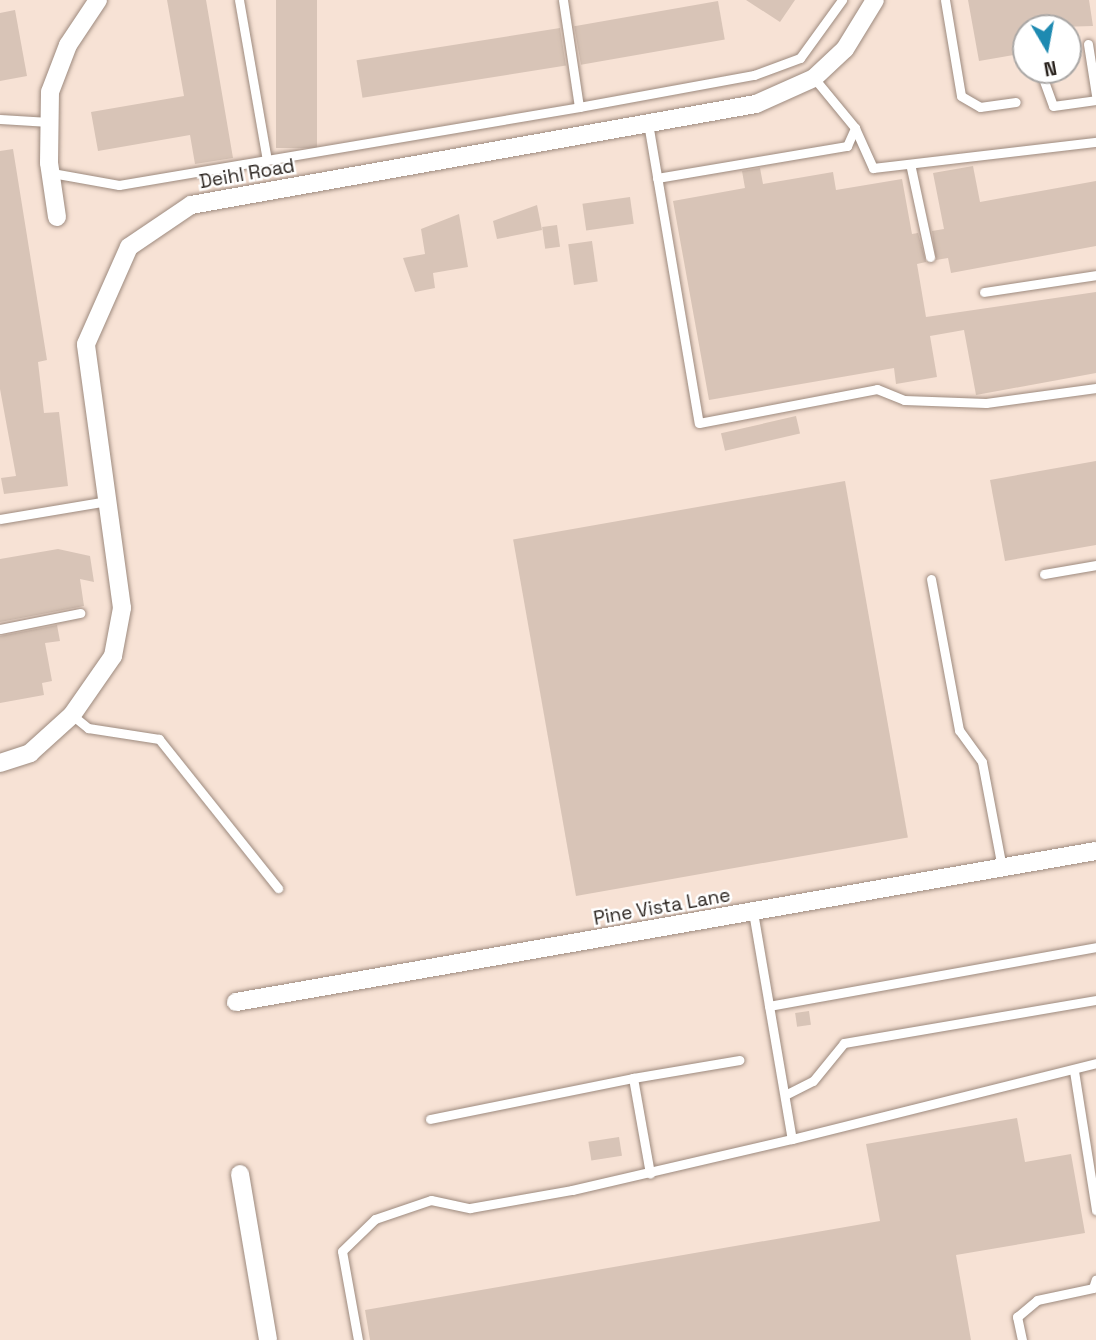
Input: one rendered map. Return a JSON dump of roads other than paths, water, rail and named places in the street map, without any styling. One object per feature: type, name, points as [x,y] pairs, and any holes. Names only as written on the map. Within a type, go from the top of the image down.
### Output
[{"type":"street","points":[[57,217],[49,121],[50,92],[68,45],[98,0]]},
{"type":"street","name":"Deihl Road","points":[[0,763],[30,753],[72,716],[113,656],[122,608],[86,344],[129,247],[191,205],[756,104],[814,78],[845,49],[874,0]]},
{"type":"street","name":"Pine Vista Lane","points":[[236,1002],[1096,851]]},
{"type":"street","points":[[240,1174],[268,1340]]},
{"type":"lane","points":[[239,0],[267,160]]},
{"type":"lane","points":[[563,0],[579,107]]},
{"type":"lane","points":[[52,173],[119,185],[754,75],[800,58],[842,0]]},
{"type":"lane","points":[[945,0],[961,96],[980,107],[1016,102]]},
{"type":"lane","points":[[1045,84],[1053,106],[1096,97],[1088,44]]},
{"type":"lane","points":[[814,78],[855,128],[873,168],[911,168],[1096,142]]},
{"type":"lane","points":[[0,119],[49,121]]},
{"type":"lane","points":[[648,123],[699,423],[877,389],[904,400],[986,403],[1096,388]]},
{"type":"lane","points":[[657,178],[847,146],[855,128]]},
{"type":"lane","points":[[911,168],[930,257]]},
{"type":"lane","points":[[984,292],[1096,275]]},
{"type":"lane","points":[[0,519],[107,501]]},
{"type":"lane","points":[[1044,573],[1096,565]]},
{"type":"lane","points":[[931,579],[959,730],[982,762],[1002,867]]},
{"type":"lane","points":[[0,629],[80,613]]},
{"type":"lane","points":[[72,716],[88,728],[159,739],[278,888]]},
{"type":"lane","points":[[753,912],[792,1139]]},
{"type":"lane","points":[[769,1006],[1096,947]]},
{"type":"lane","points":[[785,1095],[813,1081],[844,1043],[1096,1000]]},
{"type":"lane","points":[[430,1119],[632,1078],[739,1060]]},
{"type":"lane","points":[[358,1340],[342,1251],[375,1219],[431,1200],[470,1208],[650,1173],[1074,1071],[1096,1063]]},
{"type":"lane","points":[[1074,1071],[1096,1210]]},
{"type":"lane","points":[[632,1078],[650,1173]]},
{"type":"lane","points":[[1022,1340],[1017,1317],[1037,1300],[1093,1288],[1096,1279]]}]
